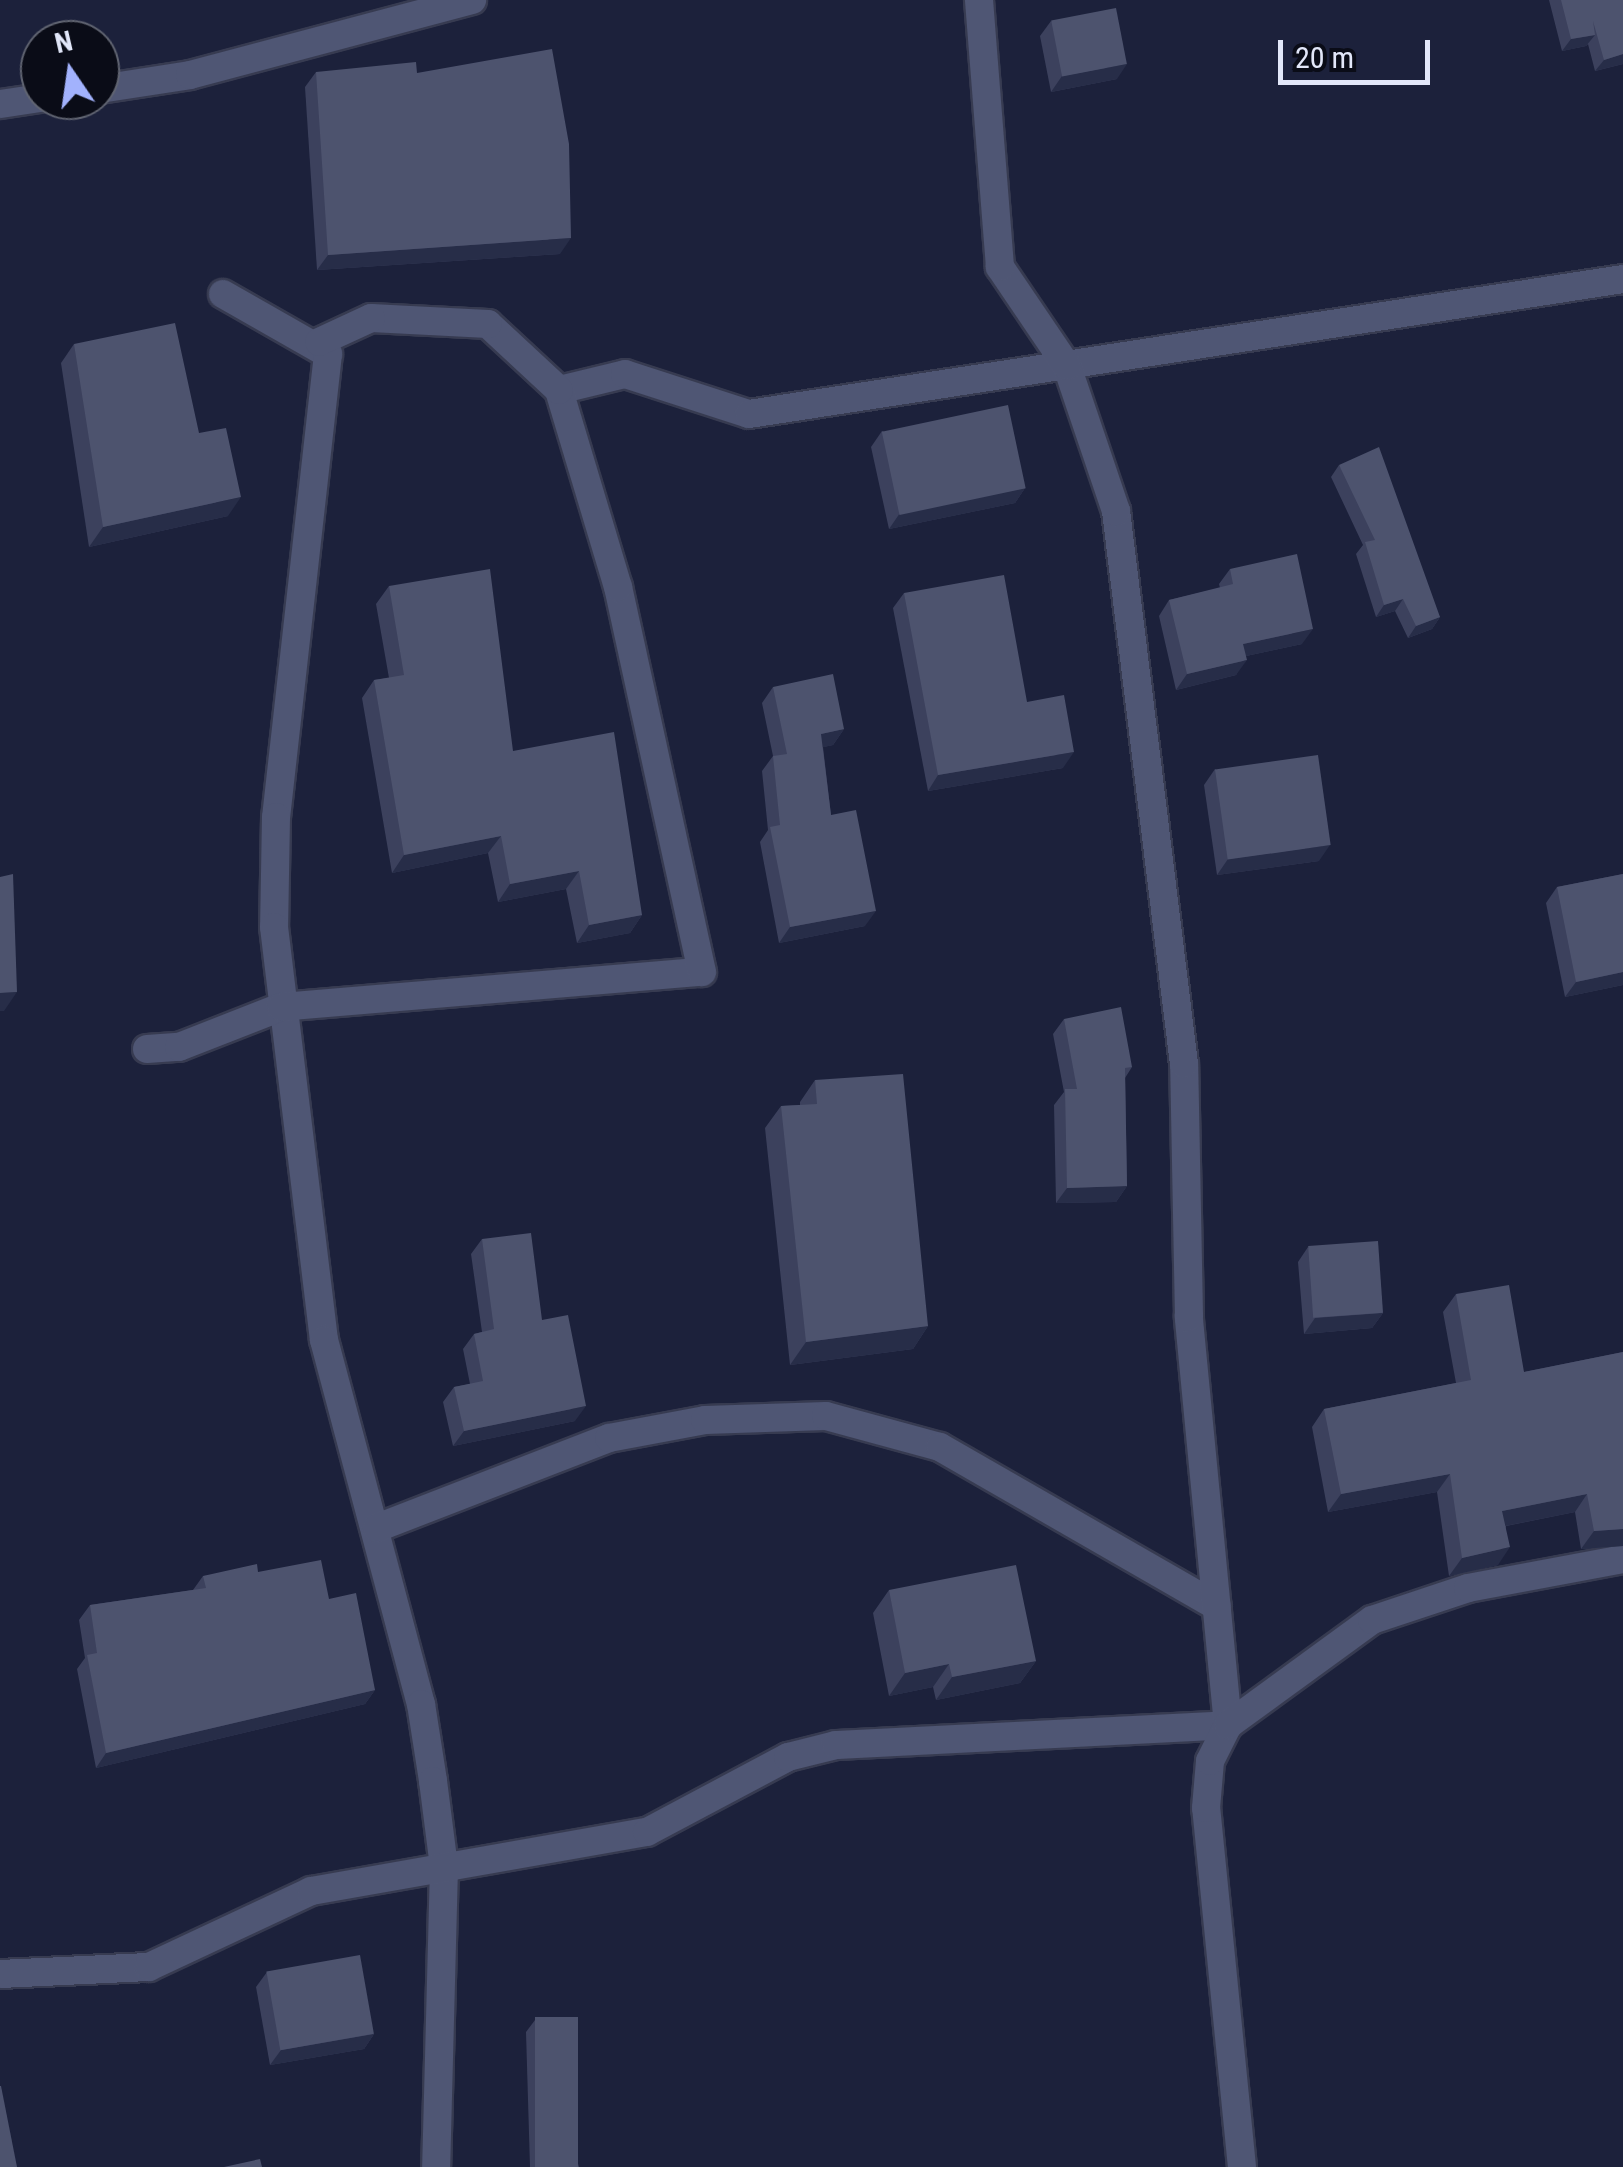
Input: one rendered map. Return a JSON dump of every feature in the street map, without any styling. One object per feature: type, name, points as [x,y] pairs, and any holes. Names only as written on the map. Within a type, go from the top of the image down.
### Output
[{"type":"street","points":[[120,86],[190,76],[472,0]]},
{"type":"street","points":[[979,0],[1000,267],[1067,366],[1116,511],[1179,1026],[1190,1317],[1228,1724]]},
{"type":"street","points":[[558,390],[625,374],[749,414],[1623,279]]},
{"type":"street","points":[[223,294],[319,342],[329,370],[276,817],[282,1006],[324,1340],[421,1704],[444,1866],[436,2167]]},
{"type":"street","points":[[147,1049],[179,1047],[282,1006],[702,972],[618,587],[558,390],[488,324],[372,318],[319,342]]},
{"type":"street","points":[[377,1528],[609,1438],[705,1420],[826,1416],[940,1448],[1217,1606]]},
{"type":"street","points":[[1242,2167],[1206,1808],[1210,1761],[1228,1724],[1372,1620],[1468,1588],[1623,1559]]},
{"type":"street","points":[[0,1974],[149,1967],[311,1891],[647,1832],[788,1757],[836,1745],[1228,1724]]},
{"type":"building","points":[[1561,0],[1623,0],[1623,54],[1604,60],[1593,21],[1595,35],[1571,39]]},
{"type":"building","points":[[1116,8],[1127,64],[1062,77],[1051,21]]},
{"type":"building","points":[[552,49],[569,144],[571,238],[328,255],[316,72],[416,62],[417,73]]},
{"type":"building","points":[[175,323],[199,433],[226,428],[241,497],[103,527],[74,344]]},
{"type":"building","points":[[1008,405],[1026,488],[899,515],[882,432]]},
{"type":"building","points":[[1379,447],[1440,617],[1416,626],[1403,599],[1384,605],[1365,542],[1375,540],[1339,465]]},
{"type":"building","points":[[1297,554],[1313,629],[1243,644],[1247,660],[1187,674],[1169,600],[1233,584],[1230,569]]},
{"type":"building","points":[[490,569],[513,751],[614,732],[642,915],[589,925],[579,871],[510,884],[501,836],[404,855],[374,680],[404,675],[389,586]]},
{"type":"building","points":[[1004,575],[1027,702],[1064,695],[1074,752],[938,775],[904,593]]},
{"type":"building","points":[[833,674],[844,729],[821,734],[831,815],[856,810],[876,911],[790,927],[770,827],[780,825],[773,756],[787,754],[773,687]]},
{"type":"building","points":[[1318,755],[1331,845],[1228,860],[1215,769]]},
{"type":"building","points":[[13,874],[17,992],[0,993],[0,877]]},
{"type":"building","points":[[1623,874],[1623,972],[1576,982],[1557,887]]},
{"type":"building","points":[[1121,1007],[1132,1067],[1125,1068],[1127,1186],[1067,1188],[1065,1089],[1077,1089],[1064,1019]]},
{"type":"building","points":[[903,1074],[928,1326],[806,1342],[781,1106],[817,1104],[815,1080]]},
{"type":"building","points":[[531,1233],[542,1320],[568,1315],[586,1406],[464,1431],[454,1387],[483,1381],[474,1334],[494,1329],[482,1239]]},
{"type":"building","points":[[1378,1241],[1383,1313],[1313,1318],[1308,1246]]},
{"type":"building","points":[[1509,1285],[1524,1372],[1623,1352],[1623,1529],[1594,1531],[1587,1494],[1502,1511],[1510,1547],[1462,1558],[1450,1474],[1341,1494],[1324,1409],[1471,1380],[1456,1294]]},
{"type":"building","points":[[321,1560],[329,1599],[356,1593],[375,1690],[106,1753],[87,1655],[97,1653],[90,1605],[206,1588],[203,1576],[257,1564],[258,1572]]},
{"type":"building","points":[[1016,1565],[1036,1661],[952,1677],[949,1664],[905,1673],[889,1590]]},
{"type":"building","points":[[360,1955],[374,2034],[280,2050],[266,1971]]},
{"type":"building","points":[[535,2017],[578,2017],[578,2167],[535,2167]]},
{"type":"building","points":[[1,2086],[17,2167],[0,2167]]},
{"type":"building","points":[[260,2159],[262,2167],[224,2167]]}]
